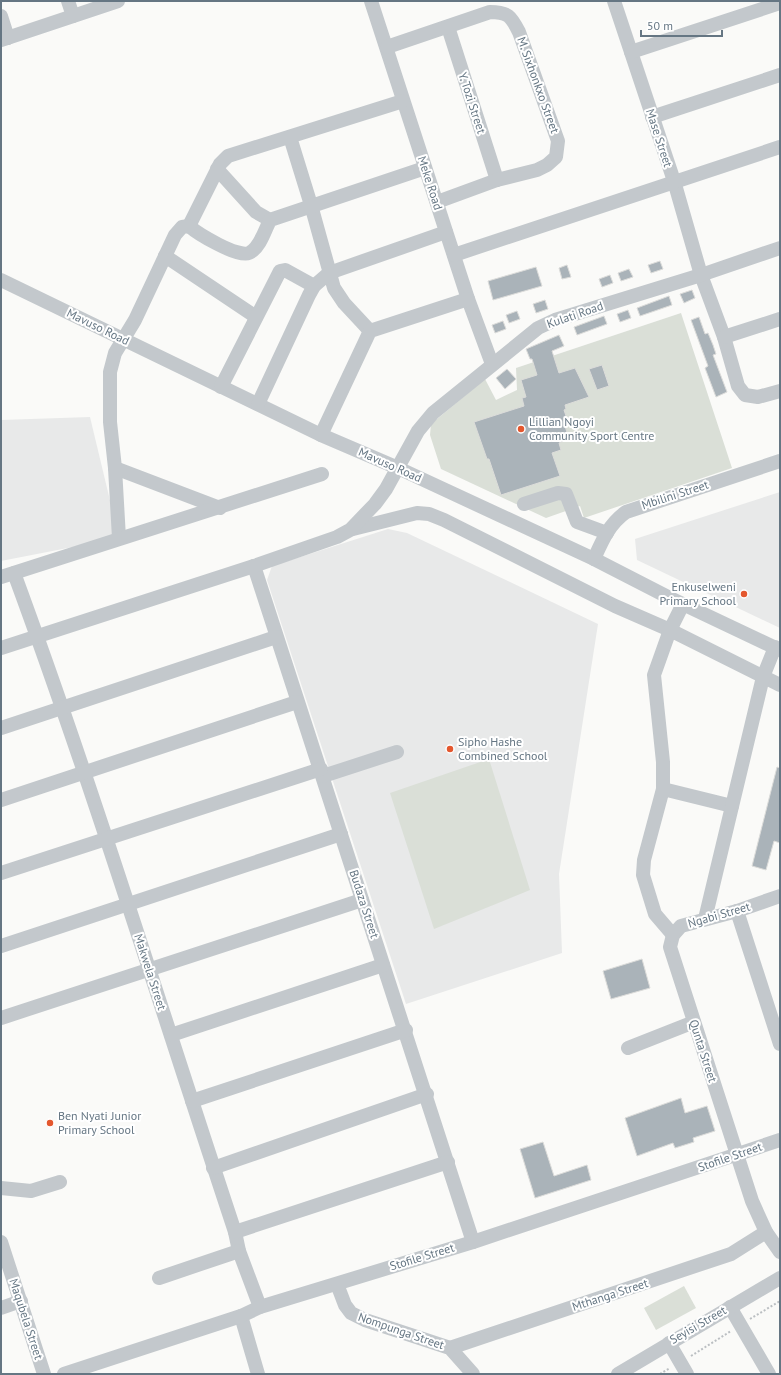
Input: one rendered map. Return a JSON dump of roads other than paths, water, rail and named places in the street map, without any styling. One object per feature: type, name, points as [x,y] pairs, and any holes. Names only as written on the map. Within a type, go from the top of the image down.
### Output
[{"type":"street","points":[[68,1],[73,16]]},
{"type":"street","points":[[1,16],[5,39],[118,1]]},
{"type":"street","name":"Meke Road","points":[[371,1],[468,300],[492,364]]},
{"type":"street","name":"Mase Street","points":[[614,1],[674,181],[701,275],[724,337],[738,386],[745,395],[758,397],[780,390]]},
{"type":"street","points":[[631,52],[780,3]]},
{"type":"street","name":"M. Sixhonkxo Street","points":[[387,47],[490,12],[506,14],[513,20],[558,142],[556,157],[547,165],[497,180],[437,202]]},
{"type":"street","name":"Y. Tozi Street","points":[[448,27],[497,180]]},
{"type":"street","points":[[652,117],[780,75]]},
{"type":"street","points":[[119,538],[108,382],[112,360],[135,320],[179,230],[189,226],[217,169],[228,156],[403,101]]},
{"type":"street","points":[[290,137],[311,204],[329,273],[338,295],[370,331]]},
{"type":"street","points":[[454,255],[780,147]]},
{"type":"street","points":[[189,226],[205,237],[243,254],[249,253],[256,248],[270,220],[311,204],[425,168]]},
{"type":"street","points":[[217,169],[256,212],[270,220]]},
{"type":"street","points":[[258,404],[314,286],[329,273],[446,232]]},
{"type":"street","name":"Kulati Road","points":[[350,530],[375,504],[386,489],[408,447],[433,413],[538,328],[555,320],[701,275],[780,248]]},
{"type":"street","points":[[165,256],[256,317]]},
{"type":"street","points":[[221,387],[281,270],[285,270],[314,286]]},
{"type":"street","name":"Mavuso Road","points":[[1,280],[221,387],[594,559],[683,604],[777,648]]},
{"type":"street","points":[[321,434],[370,331],[468,300]]},
{"type":"street","points":[[724,337],[780,319]]},
{"type":"street","name":"Mbilini Street","points":[[594,559],[607,533],[616,520],[637,508],[780,462]]},
{"type":"street","points":[[115,468],[220,508]]},
{"type":"street","points":[[7,575],[119,538],[220,508],[322,474]]},
{"type":"street","points":[[524,504],[558,493],[566,494],[577,522],[607,533]]},
{"type":"street","points":[[1,648],[254,566],[338,537],[350,530],[417,513],[429,514],[444,520],[615,606],[670,630],[780,685]]},
{"type":"street","name":"Budaza Street","points":[[254,566],[297,702],[322,772],[383,965],[427,1094],[473,1242]]},
{"type":"street","name":"Makwela Street","points":[[7,575],[38,637],[129,904],[213,1168],[235,1232],[239,1251],[260,1307]]},
{"type":"street","points":[[671,941],[655,914],[643,875],[644,860],[663,789],[663,762],[654,682],[660,657],[670,630],[683,604]]},
{"type":"street","points":[[1,728],[276,637]]},
{"type":"street","points":[[705,919],[763,677],[777,648]]},
{"type":"street","points":[[1,800],[297,702]]},
{"type":"street","points":[[1,873],[322,772],[397,752]]},
{"type":"street","points":[[663,789],[732,806]]},
{"type":"street","points":[[1,946],[341,834]]},
{"type":"street","name":"Ngabi Street","points":[[671,941],[681,926],[737,911],[780,896]]},
{"type":"street","points":[[1,1018],[362,900]]},
{"type":"street","points":[[737,911],[780,1044]]},
{"type":"street","name":"Qunta Street","points":[[671,941],[694,1022],[752,1201],[766,1232],[780,1252]]},
{"type":"street","points":[[171,1035],[383,965]]},
{"type":"street","points":[[628,1048],[694,1022]]},
{"type":"street","points":[[192,1101],[406,1030]]},
{"type":"street","points":[[213,1168],[427,1094]]},
{"type":"street","name":"Stofile Street","points":[[64,1374],[87,1371],[241,1316],[260,1307],[473,1242],[780,1140]]},
{"type":"street","points":[[235,1232],[448,1162]]},
{"type":"street","points":[[1,1188],[31,1191],[60,1182]]},
{"type":"street","name":"Mthanga Street","points":[[450,1348],[732,1254],[766,1232]]},
{"type":"street","name":"Maqubela Street","points":[[1,1242],[44,1374]]},
{"type":"street","points":[[158,1278],[239,1251]]},
{"type":"street","name":"Seyisi Street","points":[[618,1374],[669,1342],[780,1278]]},
{"type":"street","name":"Nompunga Street","points":[[337,1284],[345,1305],[351,1313],[365,1320],[450,1348],[473,1374]]},
{"type":"street","points":[[1,1308],[21,1301]]},
{"type":"street","points":[[730,1307],[769,1374]]},
{"type":"street","points":[[241,1316],[258,1374]]},
{"type":"street","points":[[669,1342],[684,1368]]},
{"type":"place","name":"Lillian Ngoyi Community Sport Centre","points":[[521,429]]},
{"type":"place","name":"Enkuselweni Primary School","points":[[744,594]]},
{"type":"place","name":"Sipho Hashe Combined School","points":[[450,749]]},
{"type":"place","name":"Ben Nyati Junior Primary School","points":[[50,1123]]}]
